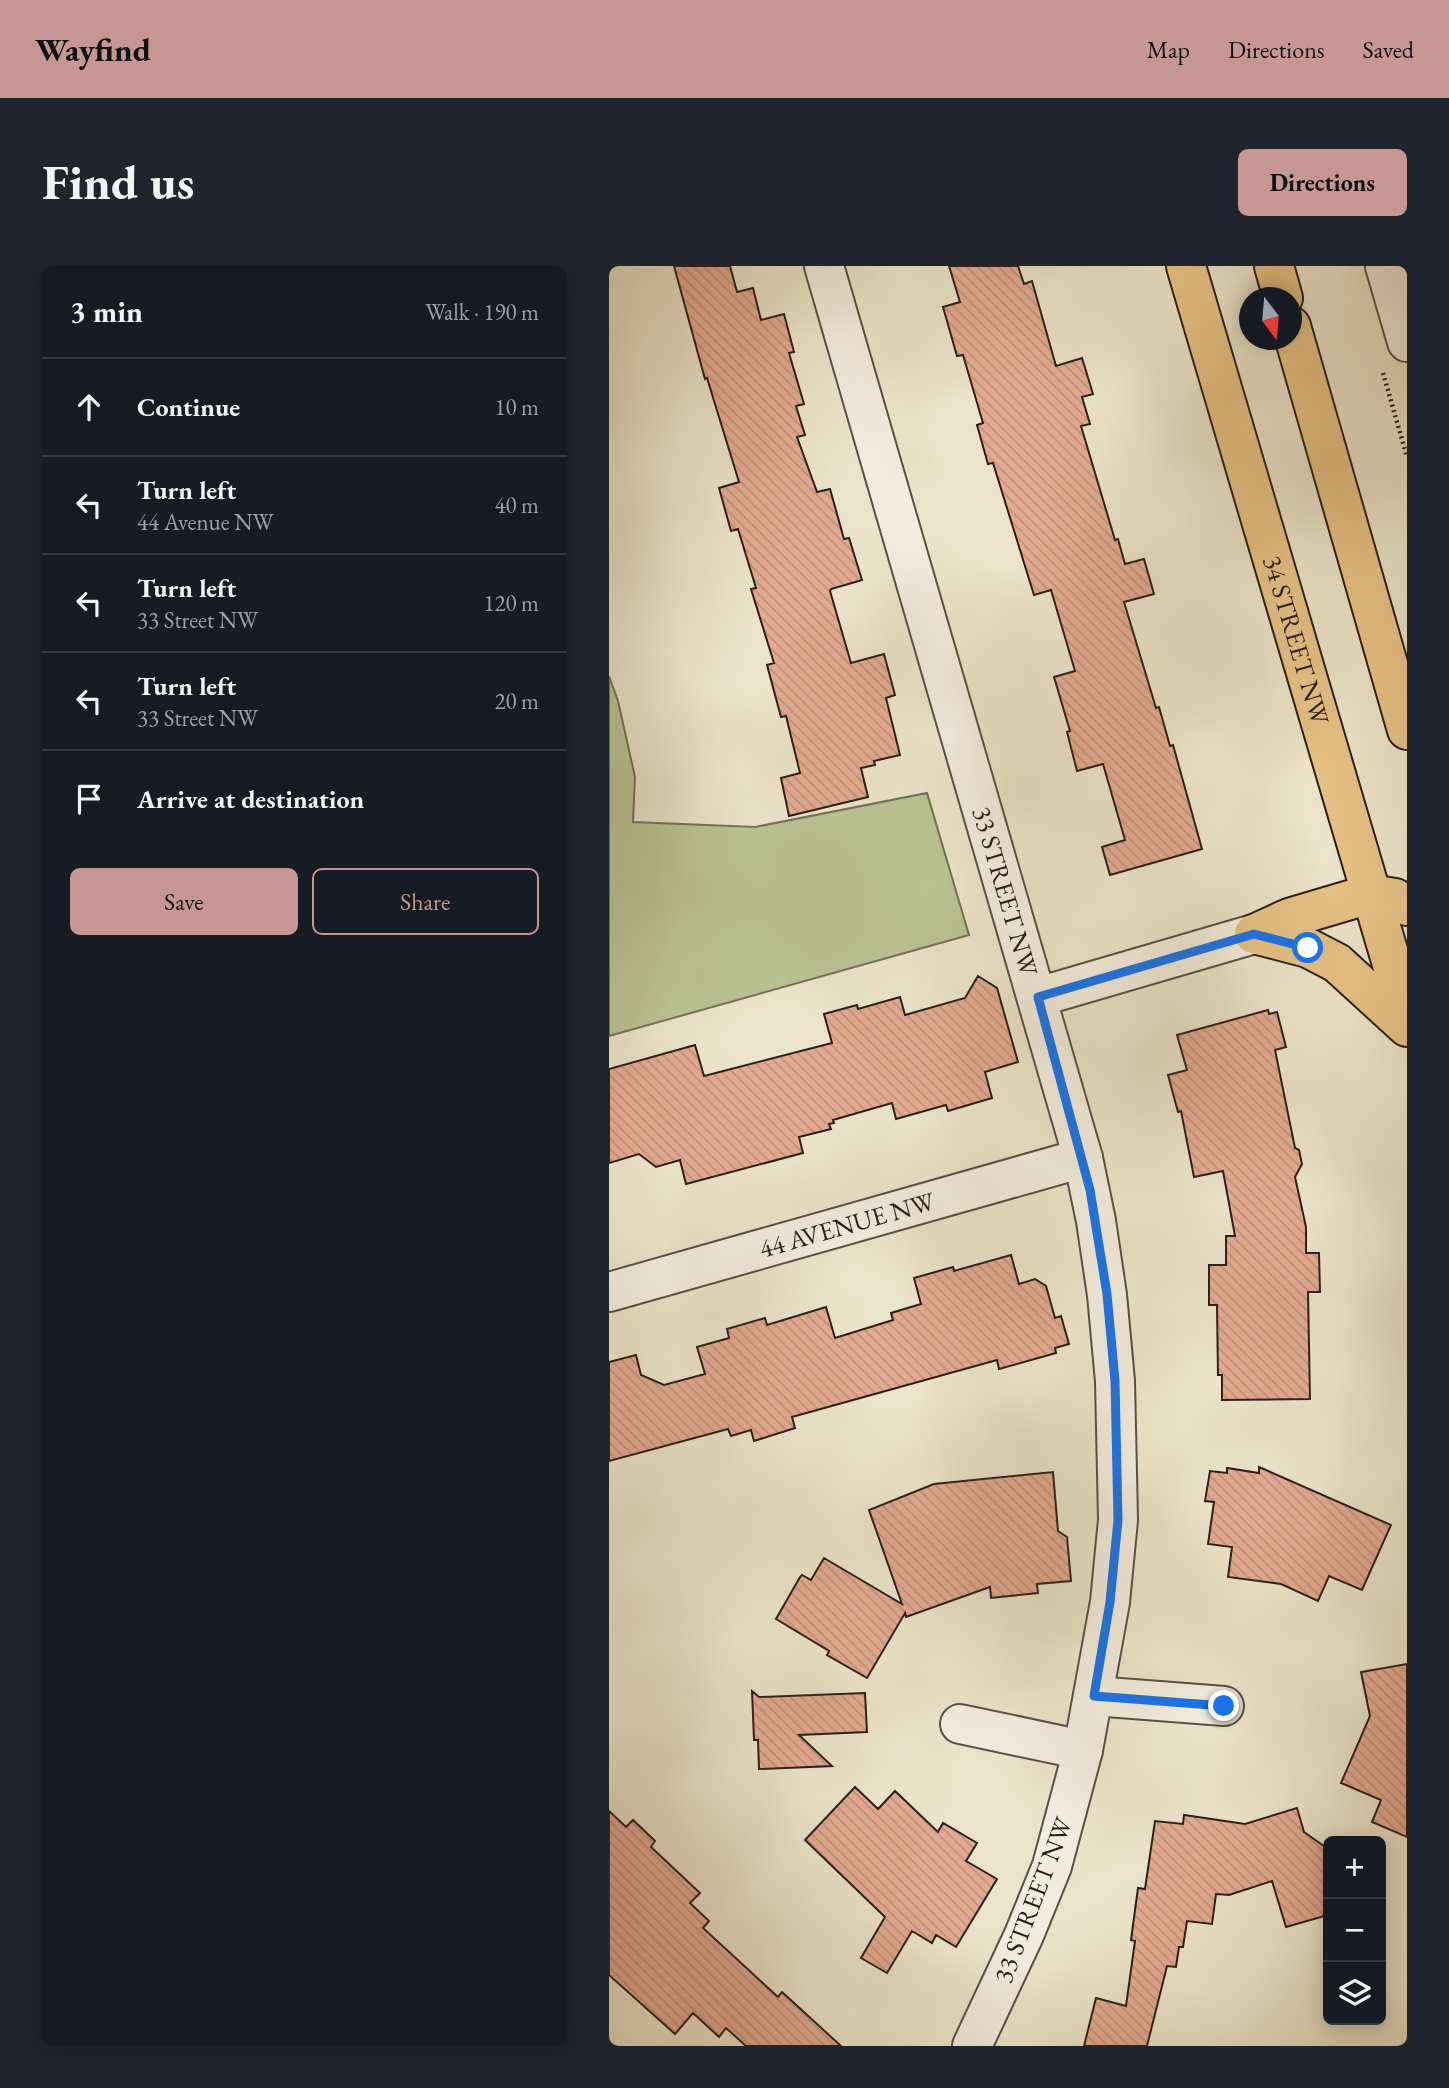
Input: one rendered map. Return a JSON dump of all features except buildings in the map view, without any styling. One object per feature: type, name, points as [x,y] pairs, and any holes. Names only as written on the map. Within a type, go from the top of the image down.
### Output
[{"type":"main road","name":"34 STREET NW","points":[[1186,266],[1407,1015]]},
{"type":"main road","points":[[1274,266],[1280,287]]},
{"type":"main road","points":[[1298,350],[1407,730]]},
{"type":"main road","points":[[1254,934],[1289,918],[1370,894],[1395,898],[1407,906]]},
{"type":"main road","points":[[1254,934],[1308,948],[1337,963],[1407,1027]]},
{"type":"street","name":"33 STREET NW","points":[[824,266],[1083,1158],[1107,1294],[1115,1381],[1118,1520],[1110,1602],[1083,1750],[1052,1866],[1024,1936],[972,2046]]},
{"type":"street","points":[[1385,266],[1407,342]]},
{"type":"street","points":[[1038,997],[1254,934]]},
{"type":"street","name":"44 AVENUE NW","points":[[609,1292],[1083,1158]]},
{"type":"street","points":[[1094,1696],[1224,1706]]},
{"type":"street","points":[[960,1724],[1083,1750]]},
{"type":"green space","points":[[609,676],[618,701],[635,777],[633,822],[755,827],[927,793],[969,935],[609,1036]]},
{"type":"route","points":[[1224,1706],[1094,1696],[1110,1602],[1118,1520],[1115,1381],[1107,1294],[1090,1190],[1038,997],[1254,934],[1308,948]]}]
